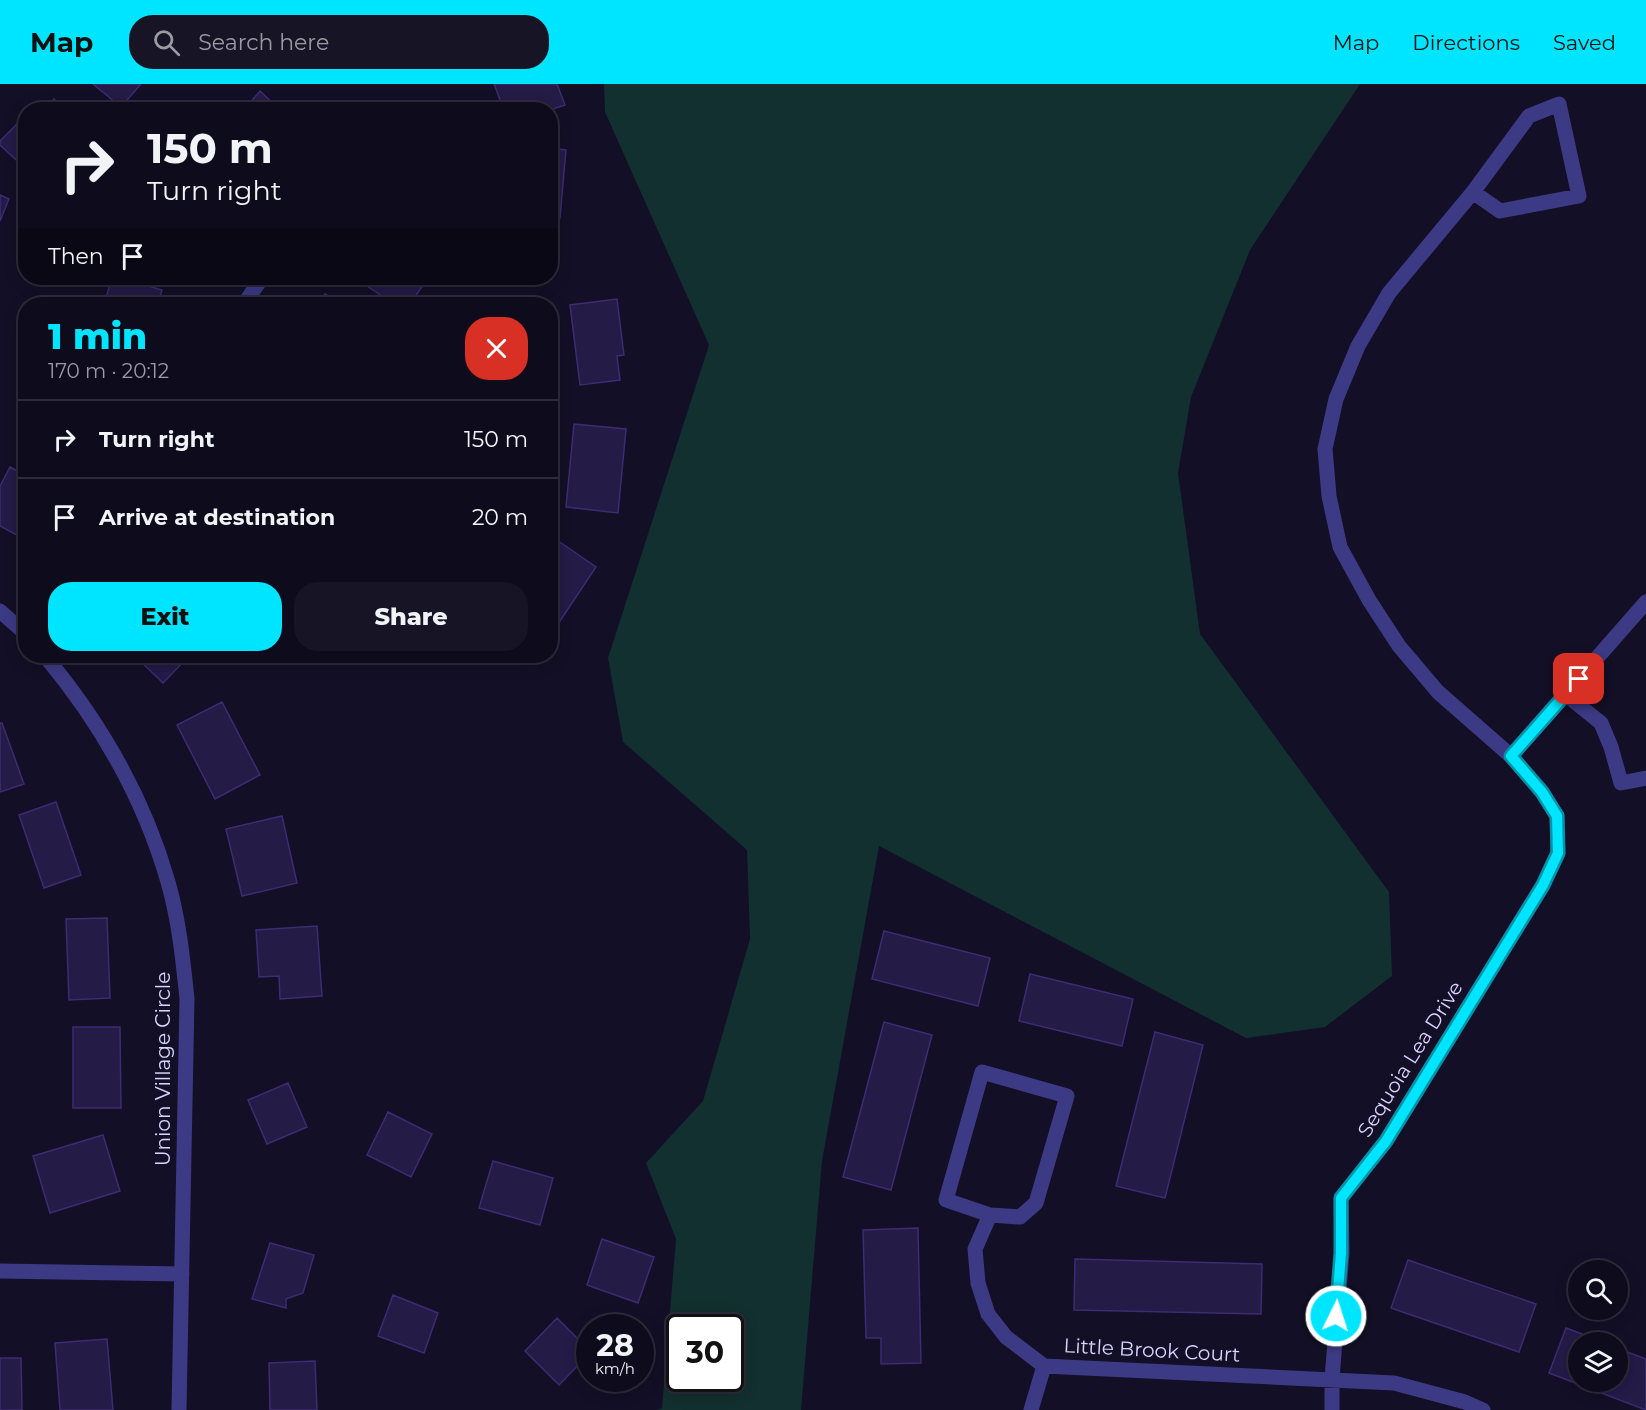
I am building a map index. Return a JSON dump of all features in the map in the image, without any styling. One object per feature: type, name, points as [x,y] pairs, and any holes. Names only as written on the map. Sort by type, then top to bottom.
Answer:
[{"type":"street","name":"Sequoia Lea Drive","points":[[1332,1410],[1341,1253],[1341,1198],[1386,1141],[1543,885],[1558,853],[1557,816],[1542,792],[1511,756],[1438,692],[1399,646],[1369,600],[1340,547],[1329,496],[1325,449],[1336,399],[1358,346],[1389,293],[1473,192],[1529,116],[1559,105],[1579,196],[1500,211],[1473,192]]},
{"type":"street","points":[[1511,756],[1646,602]]},
{"type":"street","points":[[0,611],[18,627]]},
{"type":"street","name":"Union Village Circle","points":[[51,663],[92,717],[116,757],[146,818],[168,882],[181,939],[188,999],[179,1410]]},
{"type":"street","points":[[1565,694],[1601,723],[1611,747],[1621,783],[1646,778]]},
{"type":"street","points":[[982,1072],[1067,1096],[1036,1203],[1020,1217],[990,1215],[946,1200],[982,1072]]},
{"type":"street","name":"Little Brook Court","points":[[990,1215],[975,1249],[978,1283],[988,1314],[1006,1337],[1044,1366],[1394,1383],[1465,1402],[1483,1410]]},
{"type":"street","points":[[0,1271],[182,1274]]},
{"type":"street","points":[[1031,1410],[1044,1366]]},
{"type":"green space","points":[[604,84],[1360,84],[1250,250],[1191,397],[1178,473],[1200,634],[1389,892],[1392,976],[1325,1027],[1246,1038],[879,846],[822,1161],[801,1410],[657,1410],[662,1408],[666,1360],[666,1392],[744,1392],[744,1314],[670,1314],[676,1239],[646,1163],[703,1101],[750,939],[747,850],[623,742],[608,658],[709,345],[605,112]]},
{"type":"building","points":[[93,84],[141,84],[125,102],[115,102]]},
{"type":"building","points":[[494,84],[557,84],[565,105],[558,107],[558,102],[501,102]]},
{"type":"building","points":[[260,91],[272,102],[251,102]]},
{"type":"building","points":[[18,123],[18,162],[0,145],[0,141]]},
{"type":"building","points":[[558,149],[566,150],[560,218],[558,218]]},
{"type":"building","points":[[0,195],[9,199],[0,221]]},
{"type":"building","points":[[110,285],[144,285],[162,290],[160,297],[106,297]]},
{"type":"building","points":[[366,285],[423,285],[415,297],[384,297]]},
{"type":"building","points":[[617,299],[624,355],[617,356],[620,380],[580,385],[570,305]]},
{"type":"building","points":[[574,424],[626,429],[618,513],[566,507]]},
{"type":"building","points":[[10,467],[18,472],[18,536],[0,526],[0,486]]},
{"type":"building","points":[[558,541],[596,567],[558,624]]},
{"type":"building","points":[[142,663],[182,663],[163,683]]},
{"type":"building","points":[[222,702],[260,775],[215,799],[177,725]]},
{"type":"building","points":[[0,723],[2,723],[24,784],[0,792]]},
{"type":"building","points":[[56,802],[81,875],[44,888],[19,815]]},
{"type":"building","points":[[282,816],[297,883],[242,896],[226,829]]},
{"type":"building","points":[[107,918],[110,998],[69,1000],[66,919]]},
{"type":"building","points":[[317,926],[322,996],[280,999],[279,976],[259,977],[256,930]]},
{"type":"building","points":[[884,931],[990,958],[978,1006],[872,979]]},
{"type":"building","points":[[1030,974],[1133,999],[1122,1046],[1019,1021]]},
{"type":"building","points":[[884,1022],[932,1035],[891,1190],[843,1177]]},
{"type":"building","points":[[73,1027],[120,1027],[121,1108],[73,1108]]},
{"type":"building","points":[[1155,1032],[1203,1045],[1165,1198],[1116,1186]]},
{"type":"building","points":[[288,1083],[307,1127],[267,1144],[248,1100]]},
{"type":"building","points":[[388,1112],[432,1134],[411,1177],[367,1155]]},
{"type":"building","points":[[103,1135],[120,1191],[50,1213],[33,1156]]},
{"type":"building","points":[[493,1161],[553,1178],[540,1225],[479,1208]]},
{"type":"building","points":[[918,1228],[921,1363],[881,1364],[881,1338],[866,1338],[863,1230]]},
{"type":"building","points":[[602,1239],[654,1257],[638,1303],[587,1285]]},
{"type":"building","points":[[270,1243],[314,1255],[303,1293],[286,1299],[286,1308],[252,1299]]},
{"type":"building","points":[[1075,1259],[1262,1264],[1261,1314],[1074,1310]]},
{"type":"building","points":[[1408,1260],[1536,1304],[1519,1352],[1391,1308]]},
{"type":"building","points":[[393,1295],[438,1313],[424,1353],[378,1336]]},
{"type":"building","points":[[557,1318],[576,1337],[576,1367],[559,1385],[525,1351]]},
{"type":"building","points":[[1566,1328],[1577,1332],[1568,1332],[1568,1380],[1549,1373]]},
{"type":"building","points":[[107,1339],[113,1410],[60,1410],[55,1343]]},
{"type":"building","points":[[1628,1352],[1646,1359],[1646,1410],[1599,1392],[1628,1392]]},
{"type":"building","points":[[0,1358],[21,1358],[22,1410],[0,1410]]},
{"type":"building","points":[[315,1361],[317,1410],[270,1410],[269,1363]]},
{"type":"route","points":[[1336,1316],[1341,1253],[1341,1198],[1386,1141],[1543,885],[1558,853],[1557,816],[1542,792],[1511,756],[1579,679]]}]
